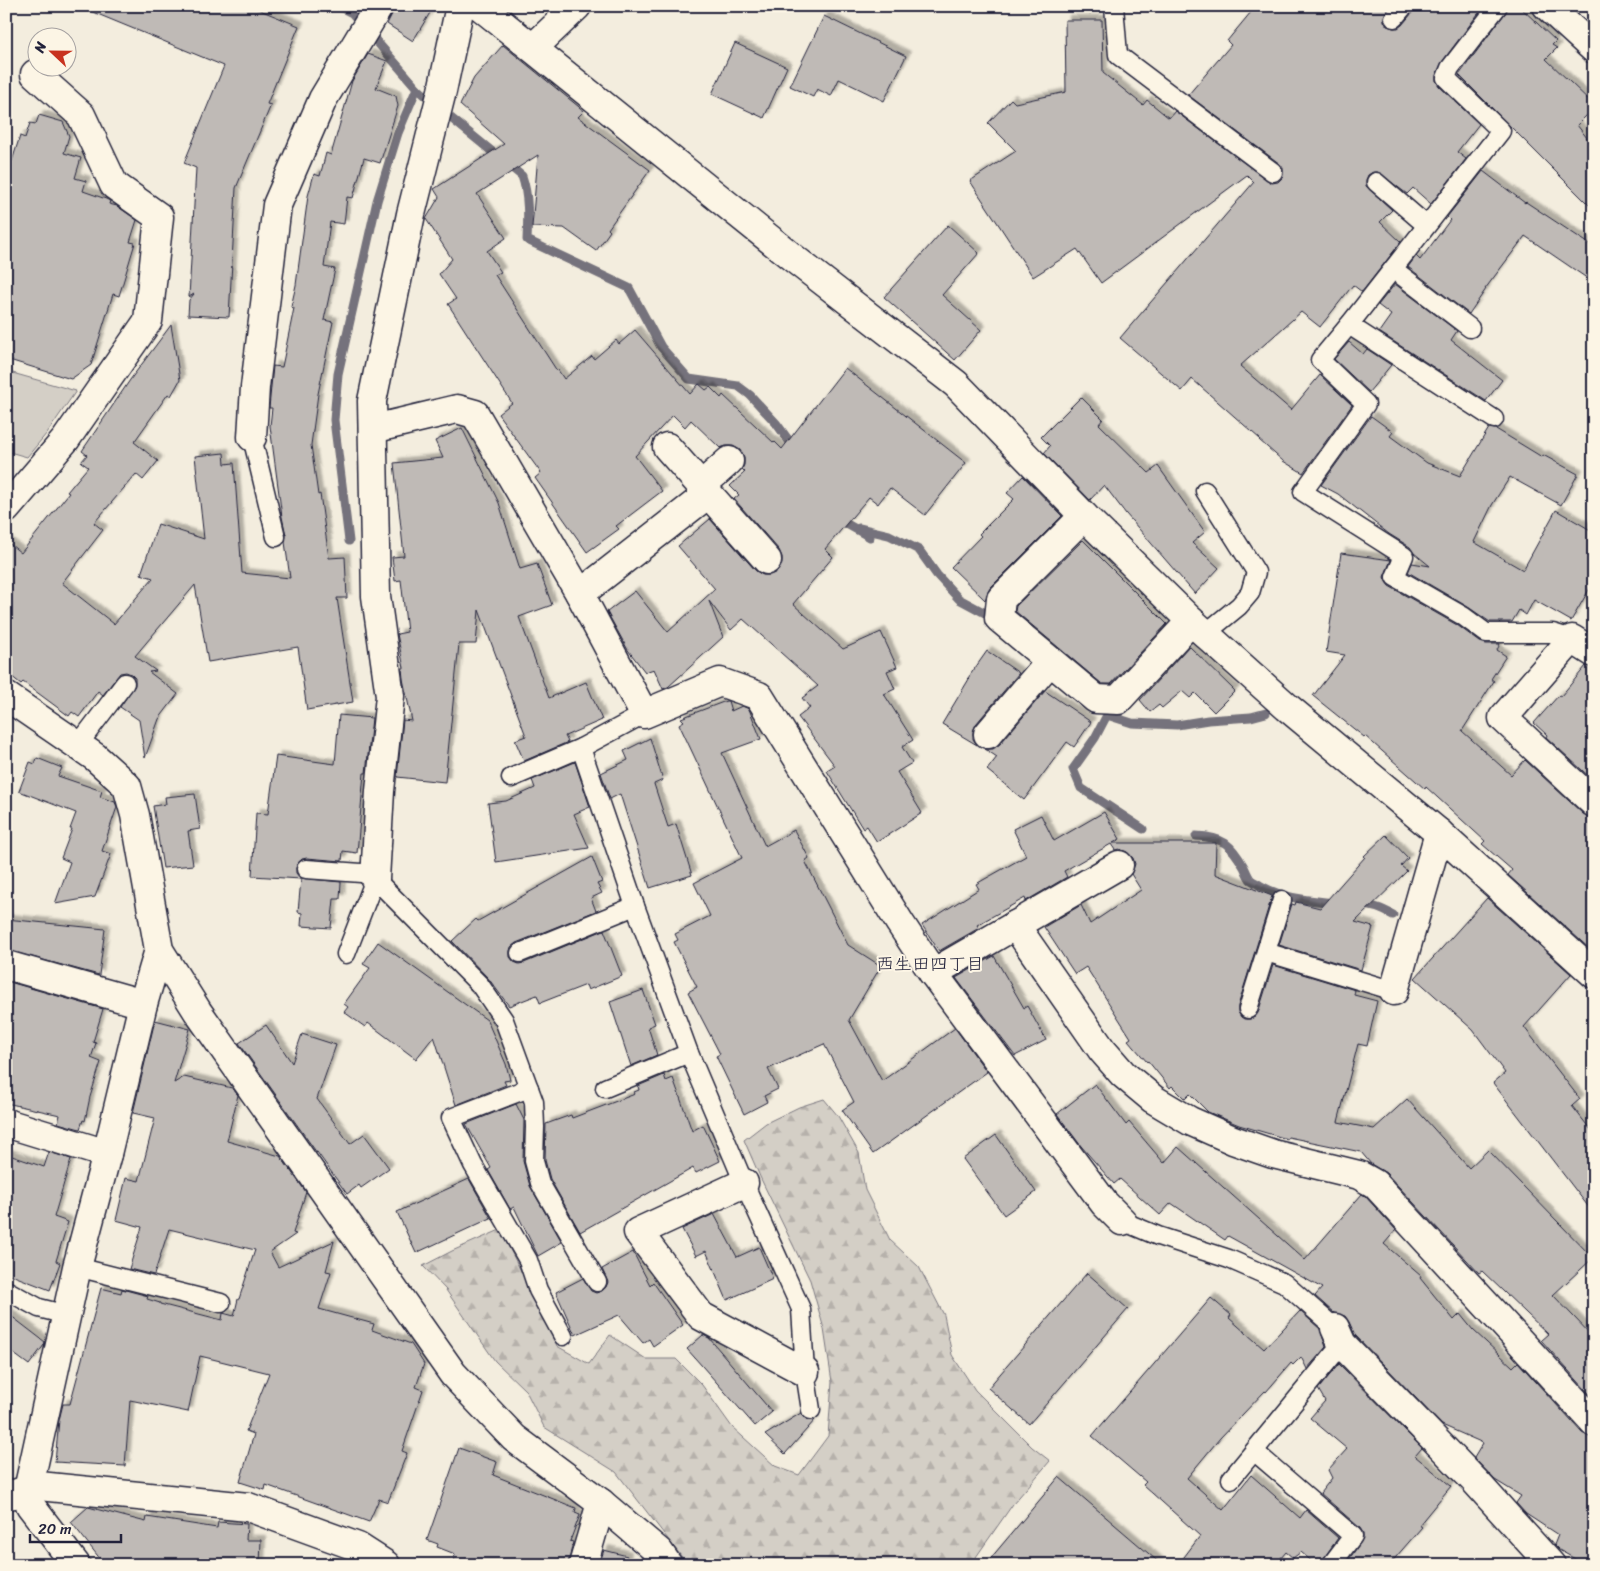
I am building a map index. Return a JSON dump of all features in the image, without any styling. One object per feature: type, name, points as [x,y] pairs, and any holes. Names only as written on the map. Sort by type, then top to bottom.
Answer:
[{"type":"street","points":[[375,876],[380,791],[390,696],[376,596],[372,401],[411,214],[442,91],[460,6]]},
{"type":"street","points":[[480,6],[797,261],[956,384],[1084,516],[1199,627],[1287,707],[1439,833],[1594,974]]},
{"type":"street","points":[[533,48],[577,6]]},
{"type":"street","points":[[1547,6],[1594,49]]},
{"type":"street","points":[[252,437],[255,388],[276,205],[322,99],[376,12]]},
{"type":"street","points":[[6,509],[66,439],[148,321],[159,217],[114,185],[81,115],[39,78]]},
{"type":"street","points":[[373,429],[457,409],[476,414],[580,594],[644,714],[720,682],[759,696],[933,973],[1104,1203],[1122,1221]]},
{"type":"street","points":[[666,448],[767,560]]},
{"type":"street","points":[[580,594],[705,490],[729,461]]},
{"type":"street","points":[[1084,516],[1001,599],[999,618],[1096,699],[1118,700],[1199,627]]},
{"type":"street","points":[[1583,646],[1503,718],[1594,803]]},
{"type":"street","points":[[988,734],[1050,661]]},
{"type":"street","points":[[6,696],[95,757],[127,786],[135,815],[158,950],[198,1012],[453,1374],[514,1438],[601,1503],[659,1552],[668,1565]]},
{"type":"street","points":[[1394,991],[1439,833]]},
{"type":"street","points":[[933,973],[1119,865]]},
{"type":"street","points":[[1015,926],[1102,1050],[1124,1074],[1153,1098],[1190,1121],[1233,1140],[1273,1154],[1359,1175],[1375,1184],[1594,1422]]},
{"type":"street","points":[[17,1493],[67,1315],[142,1004],[158,950]]},
{"type":"street","points":[[6,965],[142,1004]]},
{"type":"street","points":[[6,1123],[107,1154]]},
{"type":"street","points":[[744,1183],[638,1232],[701,1316],[805,1372]]},
{"type":"street","points":[[1339,1336],[1551,1565]]},
{"type":"street","points":[[17,1493],[39,1486],[248,1507],[358,1547],[386,1565]]},
{"type":"street","points":[[17,1493],[30,1506],[76,1565]]},
{"type":"street","points":[[583,1565],[601,1503]]},
{"type":"lane","points":[[1114,6],[1118,55],[1273,172]]},
{"type":"lane","points":[[1498,6],[1450,68],[1446,78],[1501,131],[1320,360],[1366,404],[1303,492],[1404,556],[1395,577],[1463,616],[1486,633],[1553,633],[1583,646]]},
{"type":"lane","points":[[1376,182],[1426,225]]},
{"type":"lane","points":[[1394,268],[1470,328]]},
{"type":"lane","points":[[1348,325],[1494,419]]},
{"type":"lane","points":[[252,437],[276,537]]},
{"type":"lane","points":[[1199,627],[1239,606],[1250,593],[1256,572],[1204,491]]},
{"type":"lane","points":[[78,745],[125,683]]},
{"type":"lane","points":[[511,778],[581,748],[644,714]]},
{"type":"lane","points":[[581,748],[635,906],[689,1053],[744,1183],[801,1309],[805,1372],[811,1410]]},
{"type":"lane","points":[[306,868],[375,876],[480,985],[504,1020],[534,1102],[534,1161],[540,1183],[597,1282]]},
{"type":"lane","points":[[346,954],[375,876]]},
{"type":"lane","points":[[1248,1009],[1282,900]]},
{"type":"lane","points":[[520,953],[635,906]]},
{"type":"lane","points":[[1266,952],[1394,991]]},
{"type":"lane","points":[[605,1088],[689,1053]]},
{"type":"lane","points":[[529,1088],[451,1118],[473,1165],[528,1260],[538,1290],[563,1336]]},
{"type":"lane","points":[[1122,1221],[1158,1236],[1229,1259],[1284,1283],[1339,1336],[1254,1452],[1231,1480]]},
{"type":"lane","points":[[78,1267],[222,1303]]},
{"type":"lane","points":[[6,1290],[39,1308],[67,1315]]},
{"type":"lane","points":[[1254,1452],[1353,1536],[1331,1565]]},
{"type":"green space","points":[[9,372],[76,391],[47,433],[27,457],[6,451],[6,383]]},
{"type":"green space","points":[[824,1099],[838,1116],[859,1153],[865,1190],[890,1240],[919,1267],[944,1315],[952,1355],[975,1390],[1032,1447],[1050,1461],[1013,1504],[976,1557],[976,1565],[688,1565],[616,1472],[544,1427],[526,1391],[495,1361],[446,1290],[423,1266],[500,1230],[545,1318],[557,1346],[589,1364],[610,1335],[646,1359],[676,1359],[702,1385],[732,1427],[775,1466],[799,1475],[828,1436],[832,1382],[824,1329],[810,1280],[744,1140],[766,1123],[799,1107]]},
{"type":"building","points":[[78,6],[250,6],[299,26],[267,104],[271,105],[236,188],[229,317],[188,315],[189,300],[194,294],[189,297],[196,168],[184,163],[224,66]]},
{"type":"building","points":[[395,6],[434,6],[413,41],[387,24]]},
{"type":"building","points":[[1256,6],[1390,6],[1384,16],[1384,21],[1387,26],[1398,28],[1412,13],[1414,6],[1484,6],[1442,62],[1436,75],[1436,81],[1439,86],[1479,124],[1457,152],[1466,159],[1431,204],[1413,188],[1407,194],[1378,172],[1368,175],[1366,186],[1392,210],[1380,222],[1401,242],[1362,292],[1353,285],[1320,327],[1301,312],[1240,366],[1291,410],[1320,375],[1352,405],[1303,473],[1283,461],[1192,379],[1182,391],[1120,338],[1254,182],[1247,175],[1101,283],[1077,249],[1033,277],[970,181],[1016,151],[988,123],[1011,99],[1015,103],[1066,92],[1065,20],[1102,20],[1103,73],[1143,105],[1147,100],[1169,118],[1175,111],[1267,180],[1272,183],[1278,182],[1283,174],[1283,168],[1280,164],[1188,95],[1231,45],[1227,41]]},
{"type":"building","points":[[1508,6],[1519,6],[1556,41],[1552,45],[1557,48],[1546,59],[1594,105],[1594,108],[1577,125],[1594,147],[1594,210],[1459,75],[1506,12]]},
{"type":"building","points":[[824,16],[906,56],[884,101],[839,79],[831,96],[817,89],[813,97],[790,86]]},
{"type":"building","points":[[735,43],[787,67],[764,118],[712,94]]},
{"type":"building","points":[[503,45],[584,111],[578,117],[650,170],[608,229],[610,231],[596,251],[564,228],[532,227],[538,155],[477,194],[506,238],[487,251],[501,272],[495,275],[564,379],[592,356],[594,359],[616,340],[619,344],[635,330],[690,394],[699,384],[706,390],[710,387],[721,398],[723,395],[782,449],[845,368],[966,463],[925,515],[890,488],[878,504],[869,497],[825,549],[833,557],[793,604],[843,649],[881,632],[897,667],[887,671],[895,689],[884,694],[913,740],[902,747],[912,763],[897,772],[922,813],[877,842],[867,826],[863,829],[827,771],[835,766],[798,717],[810,708],[802,698],[818,686],[743,619],[731,630],[709,601],[723,637],[668,687],[663,689],[654,669],[645,672],[628,650],[607,612],[635,591],[668,632],[715,589],[678,546],[710,519],[756,571],[763,575],[770,575],[778,571],[782,564],[779,550],[734,499],[739,495],[730,486],[745,472],[742,469],[744,458],[740,450],[733,446],[720,448],[691,420],[685,427],[673,415],[635,456],[662,491],[616,526],[619,529],[587,552],[535,478],[541,473],[498,414],[512,403],[448,304],[456,299],[439,274],[452,259],[426,219],[439,197],[434,189],[504,144],[460,105],[474,78]]},
{"type":"building","points":[[368,54],[387,61],[376,88],[396,96],[398,106],[380,163],[364,158],[353,198],[347,197],[344,224],[330,222],[324,267],[335,269],[324,320],[333,322],[318,394],[311,445],[329,558],[345,557],[347,598],[337,598],[353,702],[307,710],[298,647],[208,662],[195,585],[135,656],[156,671],[149,672],[178,694],[159,719],[145,758],[139,720],[120,707],[135,685],[135,678],[131,674],[126,672],[120,673],[103,695],[98,691],[79,717],[72,712],[69,716],[23,682],[21,684],[6,672],[6,541],[21,553],[69,493],[67,492],[88,467],[81,462],[87,455],[82,451],[130,380],[171,325],[180,380],[171,396],[168,394],[134,442],[158,461],[143,480],[136,474],[94,523],[103,530],[62,583],[114,624],[153,578],[141,574],[158,524],[204,539],[195,456],[224,453],[225,464],[234,463],[242,573],[290,578],[285,542],[286,535],[270,426],[272,408],[269,408],[273,366],[282,367],[294,308],[291,307],[296,285],[308,196],[314,174],[320,176],[326,153],[331,155],[352,81]]},
{"type":"building","points":[[39,115],[63,122],[69,136],[64,153],[81,158],[75,178],[86,181],[83,191],[110,201],[109,204],[117,206],[137,220],[130,242],[135,243],[119,296],[113,294],[91,365],[71,379],[6,359],[6,163],[11,164],[20,136],[25,138],[30,123],[36,124]]},
{"type":"building","points":[[1483,171],[1525,203],[1594,247],[1594,283],[1525,236],[1485,289],[1469,314],[1408,267],[1416,256],[1420,260],[1450,220],[1447,217]]},
{"type":"building","points":[[948,225],[979,253],[942,295],[981,330],[955,360],[884,297]]},
{"type":"building","points":[[1395,284],[1457,331],[1451,340],[1502,380],[1486,401],[1379,332],[1391,315],[1378,305]]},
{"type":"building","points":[[1349,342],[1363,354],[1367,349],[1391,365],[1369,392],[1334,359]]},
{"type":"building","points":[[1081,397],[1103,419],[1099,424],[1149,473],[1158,466],[1205,532],[1192,543],[1219,568],[1195,594],[1126,514],[1104,485],[1090,500],[1044,453],[1050,446],[1041,437]]},
{"type":"building","points":[[1371,416],[1393,432],[1390,436],[1427,463],[1460,476],[1489,428],[1496,429],[1542,457],[1543,455],[1578,474],[1561,505],[1510,477],[1492,505],[1474,542],[1523,570],[1556,510],[1594,532],[1594,581],[1571,621],[1534,600],[1526,615],[1519,610],[1512,622],[1490,622],[1408,572],[1412,563],[1430,566],[1414,553],[1410,547],[1389,534],[1338,494],[1321,485]]},
{"type":"building","points":[[462,428],[499,503],[520,569],[537,564],[552,605],[519,617],[549,698],[586,682],[602,720],[565,736],[568,742],[524,761],[515,740],[526,736],[479,610],[476,644],[459,644],[445,782],[397,777],[403,720],[412,721],[403,679],[402,668],[404,668],[397,634],[407,632],[401,580],[395,581],[392,557],[404,556],[394,463],[443,458],[435,441]]},
{"type":"building","points":[[1023,476],[1062,516],[990,588],[985,600],[951,567],[981,536],[979,534],[1014,499],[1007,493]]},
{"type":"building","points":[[1083,540],[1167,624],[1111,684],[1102,684],[1015,611],[1016,606]]},
{"type":"building","points":[[1341,553],[1391,560],[1384,577],[1389,586],[1457,625],[1480,642],[1500,644],[1497,650],[1506,656],[1491,679],[1494,681],[1462,731],[1511,775],[1525,760],[1583,814],[1594,818],[1594,950],[1592,951],[1508,875],[1512,870],[1482,844],[1485,841],[1426,787],[1425,789],[1365,736],[1313,696],[1345,655],[1326,652]]},
{"type":"building","points":[[1189,646],[1235,691],[1214,712],[1195,693],[1190,698],[1182,691],[1162,708],[1159,705],[1150,712],[1140,700]]},
{"type":"building","points":[[987,651],[1019,673],[976,724],[973,739],[977,745],[942,724],[968,678]]},
{"type":"building","points":[[1586,666],[1594,669],[1594,781],[1546,737],[1547,735],[1534,723],[1559,695],[1561,696]]},
{"type":"building","points":[[1045,691],[1091,722],[1074,747],[1067,742],[1024,800],[987,770],[997,757],[985,749],[993,749],[1000,744]]},
{"type":"building","points":[[728,701],[731,711],[742,706],[749,709],[761,739],[722,753],[765,846],[794,830],[809,858],[805,861],[848,945],[881,966],[849,1020],[882,1081],[955,1028],[987,1072],[873,1154],[842,1110],[854,1102],[824,1044],[768,1069],[778,1089],[764,1096],[767,1102],[744,1114],[716,1056],[720,1054],[688,992],[697,987],[674,942],[678,940],[675,934],[710,916],[694,883],[742,858],[679,724],[684,721],[681,718]]},
{"type":"building","points":[[339,715],[372,718],[366,773],[364,773],[357,853],[343,851],[342,861],[307,858],[302,859],[298,863],[296,873],[300,878],[341,882],[340,899],[334,899],[331,928],[301,926],[302,913],[298,912],[301,879],[252,876],[256,813],[268,814],[276,756],[335,764]]},
{"type":"building","points":[[650,738],[663,780],[654,784],[668,827],[676,824],[692,875],[650,888],[620,794],[610,799],[601,773],[628,760],[624,751]]},
{"type":"building","points":[[37,758],[62,768],[58,776],[102,791],[100,797],[115,802],[117,807],[102,851],[111,854],[95,897],[55,904],[70,862],[61,858],[76,813],[19,791],[30,762],[35,764]]},
{"type":"building","points":[[575,762],[590,807],[574,814],[589,848],[496,862],[488,803],[506,801],[535,788],[532,780]]},
{"type":"building","points":[[195,794],[200,829],[188,831],[193,865],[163,868],[153,806],[166,804],[165,797]]},
{"type":"building","points":[[1104,812],[1120,839],[1113,843],[1216,843],[1215,874],[1272,896],[1238,1006],[1238,1012],[1241,1017],[1250,1019],[1258,1013],[1273,965],[1355,990],[1354,995],[1377,1001],[1367,1046],[1358,1044],[1338,1122],[1374,1129],[1407,1099],[1469,1168],[1488,1150],[1593,1258],[1553,1295],[1594,1338],[1594,1399],[1541,1340],[1548,1334],[1482,1271],[1479,1273],[1386,1173],[1371,1164],[1361,1152],[1288,1137],[1287,1139],[1239,1125],[1208,1112],[1190,1094],[1185,1099],[1172,1086],[1170,1088],[1128,1040],[1131,1038],[1086,967],[1075,974],[1044,927],[1081,905],[1090,924],[1141,890],[1131,874],[1135,864],[1133,858],[1127,852],[1119,849],[1115,850],[1111,844],[1064,871],[1067,877],[1026,901],[1025,898],[977,925],[979,928],[939,951],[922,925],[979,889],[976,884],[1026,856],[1013,829],[1041,815],[1054,841]]},
{"type":"building","points":[[1386,835],[1408,858],[1401,866],[1407,871],[1355,922],[1373,927],[1361,970],[1279,945],[1292,904],[1295,905],[1296,902],[1320,908],[1364,856]]},
{"type":"building","points":[[592,857],[602,882],[597,884],[602,893],[591,898],[596,911],[516,943],[511,947],[510,957],[514,962],[524,963],[604,930],[622,976],[588,990],[586,985],[540,1003],[537,995],[509,1006],[488,978],[452,941],[476,919],[478,921]]},
{"type":"building","points":[[1487,898],[1571,974],[1524,1027],[1580,1099],[1572,1106],[1594,1134],[1594,1214],[1493,1083],[1505,1073],[1473,1030],[1415,978]]},
{"type":"building","points":[[6,919],[105,929],[99,975],[6,950]]},
{"type":"building","points":[[378,942],[487,1020],[506,1064],[510,1080],[504,1081],[506,1085],[456,1105],[434,1036],[416,1059],[368,1023],[365,1027],[344,1012],[348,1007],[344,1004],[370,968],[363,964]]},
{"type":"building","points":[[994,956],[1024,1008],[1027,1006],[1046,1040],[1015,1056],[956,978]]},
{"type":"building","points":[[6,981],[103,1009],[93,1042],[96,1043],[91,1058],[101,1062],[85,1121],[83,1120],[80,1129],[58,1123],[60,1115],[6,1103]]},
{"type":"building","points":[[643,990],[655,1024],[648,1027],[657,1055],[631,1066],[610,1002]]},
{"type":"building","points":[[155,1020],[190,1029],[174,1083],[184,1077],[232,1088],[238,1095],[227,1141],[280,1156],[306,1192],[293,1233],[296,1234],[270,1252],[278,1267],[334,1241],[326,1271],[331,1272],[319,1309],[374,1324],[372,1330],[411,1344],[424,1364],[416,1387],[423,1390],[402,1451],[407,1453],[388,1502],[379,1499],[369,1522],[266,1485],[265,1490],[240,1482],[254,1434],[246,1431],[269,1373],[200,1356],[188,1412],[130,1400],[125,1466],[55,1462],[59,1420],[63,1404],[70,1404],[101,1288],[121,1293],[122,1289],[148,1296],[147,1299],[160,1304],[222,1320],[223,1313],[234,1316],[255,1250],[169,1229],[154,1275],[129,1269],[142,1227],[116,1220],[126,1178],[139,1181],[155,1118],[133,1113]]},
{"type":"building","points":[[266,1025],[292,1063],[302,1034],[336,1045],[317,1099],[350,1144],[364,1134],[389,1168],[361,1188],[359,1185],[347,1194],[239,1043]]},
{"type":"building","points":[[664,1075],[666,1081],[673,1078],[692,1131],[703,1125],[720,1161],[696,1173],[693,1168],[580,1232],[550,1179],[545,1160],[546,1124],[571,1115],[572,1118],[635,1094],[634,1092],[639,1090],[638,1086]]},
{"type":"building","points":[[1095,1084],[1126,1125],[1129,1122],[1164,1163],[1178,1147],[1305,1260],[1362,1194],[1365,1196],[1396,1230],[1384,1244],[1421,1276],[1420,1278],[1454,1320],[1460,1314],[1473,1330],[1513,1367],[1518,1362],[1582,1433],[1589,1437],[1594,1437],[1594,1565],[1586,1565],[1559,1550],[1554,1545],[1558,1535],[1526,1514],[1516,1503],[1521,1496],[1495,1480],[1474,1458],[1483,1443],[1442,1425],[1355,1335],[1345,1316],[1334,1313],[1315,1296],[1322,1288],[1228,1236],[1225,1240],[1171,1203],[1160,1215],[1120,1179],[1114,1184],[1081,1146],[1057,1114]]},
{"type":"building","points":[[516,1104],[524,1120],[523,1161],[530,1186],[562,1242],[538,1256],[514,1207],[510,1209],[488,1170],[491,1168],[466,1124]]},
{"type":"building","points":[[996,1135],[1036,1192],[1004,1215],[963,1159]]},
{"type":"building","points":[[49,1152],[71,1159],[54,1217],[68,1222],[56,1261],[60,1263],[50,1290],[6,1273],[6,1154],[44,1167]]},
{"type":"building","points":[[469,1179],[491,1218],[416,1253],[397,1212]]},
{"type":"building","points":[[714,1214],[737,1257],[759,1247],[773,1279],[727,1300],[706,1251],[696,1256],[682,1229]]},
{"type":"building","points":[[633,1252],[650,1285],[653,1282],[683,1325],[653,1346],[649,1339],[643,1343],[619,1315],[575,1335],[556,1292],[583,1278],[591,1291],[596,1293],[602,1291],[608,1282],[602,1269]]},
{"type":"building","points":[[1087,1273],[1128,1309],[1029,1424],[988,1388]]},
{"type":"building","points":[[1211,1298],[1231,1315],[1229,1318],[1264,1349],[1300,1311],[1320,1329],[1326,1347],[1307,1369],[1301,1357],[1293,1365],[1291,1363],[1266,1392],[1220,1438],[1187,1478],[1223,1510],[1251,1475],[1300,1518],[1306,1510],[1338,1538],[1323,1559],[1321,1565],[1316,1565],[1301,1552],[1293,1558],[1286,1552],[1275,1565],[1178,1565],[1200,1536],[1143,1485],[1146,1482],[1092,1436]]},
{"type":"building","points":[[6,1312],[45,1342],[29,1365],[6,1348]]},
{"type":"building","points":[[703,1335],[709,1338],[772,1412],[755,1426],[687,1349]]},
{"type":"building","points":[[1339,1364],[1422,1448],[1415,1456],[1451,1486],[1419,1525],[1422,1527],[1389,1565],[1345,1565],[1361,1542],[1363,1533],[1360,1528],[1320,1493],[1332,1478],[1328,1470],[1347,1449],[1310,1418],[1325,1401],[1318,1389]]},
{"type":"building","points":[[801,1413],[807,1420],[815,1420],[785,1454],[765,1435]]},
{"type":"building","points":[[459,1448],[497,1462],[493,1475],[576,1508],[575,1513],[580,1515],[570,1541],[573,1542],[568,1565],[453,1565],[455,1554],[437,1547],[438,1544],[427,1540]]},
{"type":"building","points":[[1059,1477],[1162,1565],[985,1565]]},
{"type":"building","points":[[88,1507],[146,1522],[147,1517],[217,1528],[218,1522],[247,1524],[246,1540],[261,1540],[260,1564],[183,1560],[182,1565],[105,1565],[71,1522]]},
{"type":"building","points":[[604,1550],[627,1556],[626,1565],[599,1565]]},
{"type":"waterway","points":[[338,6],[352,13],[417,88],[398,133],[377,201],[338,374],[334,420],[349,541]]},
{"type":"waterway","points":[[417,88],[522,176],[527,200],[527,240],[629,288],[661,347],[689,379],[738,386],[750,395],[776,423],[795,449]]},
{"type":"waterway","points":[[841,515],[845,523],[870,537]]},
{"type":"waterway","points":[[859,528],[889,535],[919,550],[937,575],[959,599],[985,613]]},
{"type":"waterway","points":[[1143,829],[1081,788],[1073,769],[1095,738],[1107,715],[1132,723],[1177,725],[1208,720],[1251,717],[1266,713]]},
{"type":"waterway","points":[[1196,836],[1213,838],[1225,843],[1235,853],[1250,879],[1261,886],[1279,894],[1306,900],[1335,903]]},
{"type":"waterway","points":[[1361,905],[1377,908],[1393,915]]},
{"type":"district","name":"西生田四丁目","points":[[930,964]]}]
